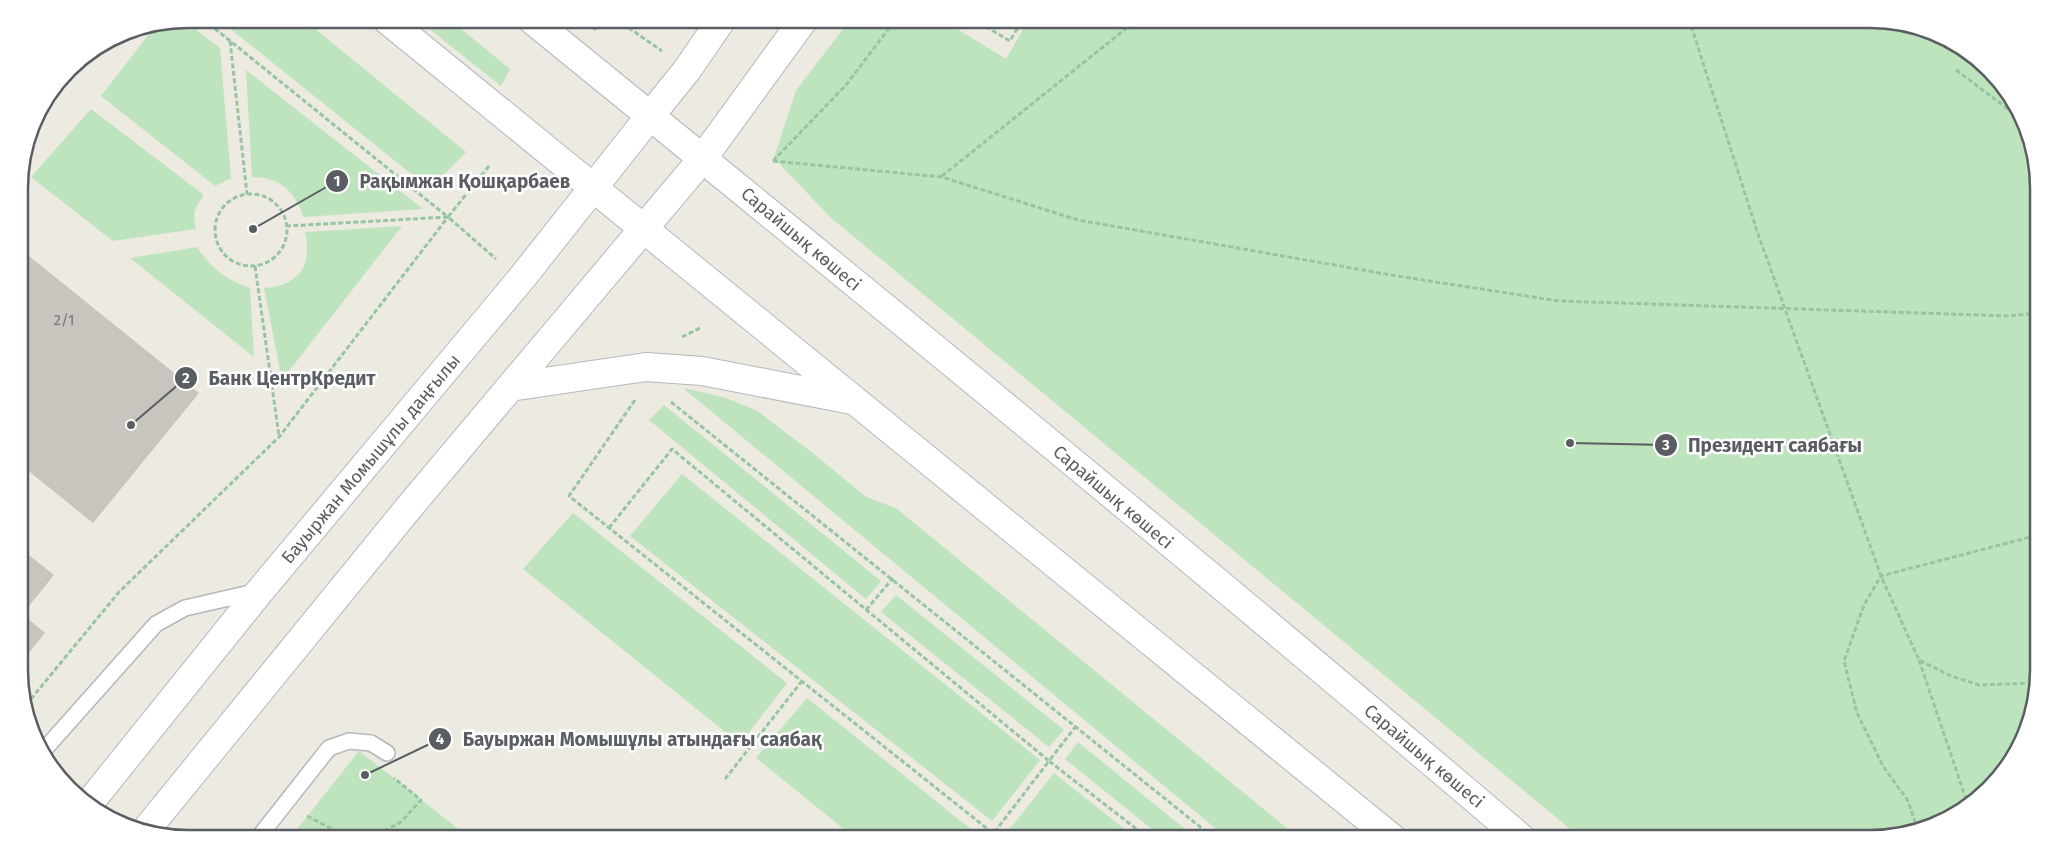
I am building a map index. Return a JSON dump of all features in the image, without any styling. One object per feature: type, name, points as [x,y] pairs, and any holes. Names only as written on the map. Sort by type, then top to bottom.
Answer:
[{"type":"main road","points":[[397,28],[1381,829]]},
{"type":"main road","name":"Сарайшық көшесі","points":[[542,28],[703,158],[1394,730],[1511,829]]},
{"type":"main road","name":"Бауыржан Момышұлы даңғылы","points":[[93,798],[260,591],[594,189],[715,28]]},
{"type":"main road","points":[[151,824],[510,387],[703,158],[797,28]]},
{"type":"main road","points":[[510,387],[646,367],[702,371],[855,401]]},
{"type":"lane","points":[[48,746],[156,624],[185,608],[260,591]]},
{"type":"lane","points":[[264,830],[329,748],[349,741],[372,742],[387,753]]},
{"type":"path","points":[[215,28],[448,217],[499,262]]},
{"type":"path","points":[[629,28],[665,52]]},
{"type":"path","points":[[889,28],[846,85],[773,161],[942,177],[1078,220],[1397,276],[1559,301],[1787,310],[2009,316],[2030,314]]},
{"type":"path","points":[[988,28],[1010,41],[1018,28]]},
{"type":"path","points":[[942,177],[1127,28]]},
{"type":"path","points":[[1692,28],[1758,234],[1787,310],[1881,576],[1919,660],[1965,797]]},
{"type":"path","points":[[230,40],[247,194]]},
{"type":"path","points":[[1956,70],[2009,110]]},
{"type":"path","points":[[31,699],[119,592],[279,437],[489,166]]},
{"type":"path","points":[[247,194],[261,195],[274,202],[283,213],[287,226],[286,240],[280,253],[268,262],[255,266],[241,265],[228,259],[218,248],[215,234],[216,220],[222,207],[233,198],[247,194]]},
{"type":"path","points":[[287,226],[448,217]]},
{"type":"path","points":[[255,266],[279,437]]},
{"type":"path","points":[[636,399],[569,496],[987,830]]},
{"type":"path","points":[[670,401],[893,578],[1203,829]]},
{"type":"path","points":[[609,528],[672,449],[1049,761],[1137,829]]},
{"type":"path","points":[[1915,822],[1908,801],[1884,766],[1857,713],[1844,661],[1864,605],[1881,576],[2030,537]]},
{"type":"path","points":[[866,610],[893,578]]},
{"type":"path","points":[[1919,660],[1951,676],[1979,686],[2028,683]]},
{"type":"path","points":[[725,779],[802,681]]},
{"type":"path","points":[[996,830],[1076,726]]},
{"type":"path","points":[[387,830],[401,822],[421,800],[390,776]]},
{"type":"path","points":[[301,823],[313,809]]},
{"type":"path","points":[[307,816],[334,830]]},
{"type":"green space","points":[[177,28],[194,28],[220,48],[231,178],[215,186],[101,96],[150,33]]},
{"type":"green space","points":[[229,28],[314,28],[466,152],[430,189]]},
{"type":"green space","points":[[428,28],[460,28],[510,69],[501,86]]},
{"type":"green space","points":[[844,28],[956,28],[1006,59],[1024,28],[1869,28],[1890,29],[1921,36],[1949,49],[1983,74],[2008,108],[2024,146],[2030,188],[2030,669],[2024,711],[2008,749],[1983,783],[1967,796],[1949,808],[1930,817],[1900,826],[1880,829],[1570,829],[830,217],[774,158],[796,90]]},
{"type":"green space","points":[[246,70],[423,209],[304,217],[291,193],[279,183],[252,177]]},
{"type":"green space","points":[[91,109],[204,195],[195,211],[196,229],[113,241],[31,177]]},
{"type":"green space","points":[[402,226],[282,380],[264,288],[286,283],[301,272],[307,254],[305,232]]},
{"type":"green space","points":[[197,247],[208,261],[226,277],[250,288],[254,357],[130,258]]},
{"type":"green space","points":[[683,388],[723,397],[756,410],[866,497],[896,508],[1288,829],[1217,829]]},
{"type":"green space","points":[[664,405],[881,581],[866,599],[649,420]]},
{"type":"green space","points":[[682,474],[1040,760],[992,821],[630,536]]},
{"type":"green space","points":[[573,513],[787,683],[740,744],[523,569]]},
{"type":"green space","points":[[896,595],[1064,730],[1049,747],[881,612]]},
{"type":"green space","points":[[807,698],[971,830],[845,830],[756,758]]},
{"type":"green space","points":[[1078,742],[1185,829],[1152,829],[1065,759]]},
{"type":"green space","points":[[359,751],[460,830],[296,830]]},
{"type":"green space","points":[[1054,773],[1125,829],[1009,830]]},
{"type":"building","points":[[28,255],[199,393],[93,523],[28,470]]},
{"type":"building","points":[[28,554],[54,575],[28,607]]},
{"type":"building","points":[[28,619],[45,633],[28,654]]},
{"type":"place","name":"Рақымжан Қошқарбаев","points":[[253,229]]},
{"type":"place","name":"Банк ЦентрКредит","points":[[131,425]]},
{"type":"place","name":"Президент саябағы","points":[[1570,443]]},
{"type":"place","name":"Бауыржан Момышұлы атындағы саябақ","points":[[365,775]]}]
